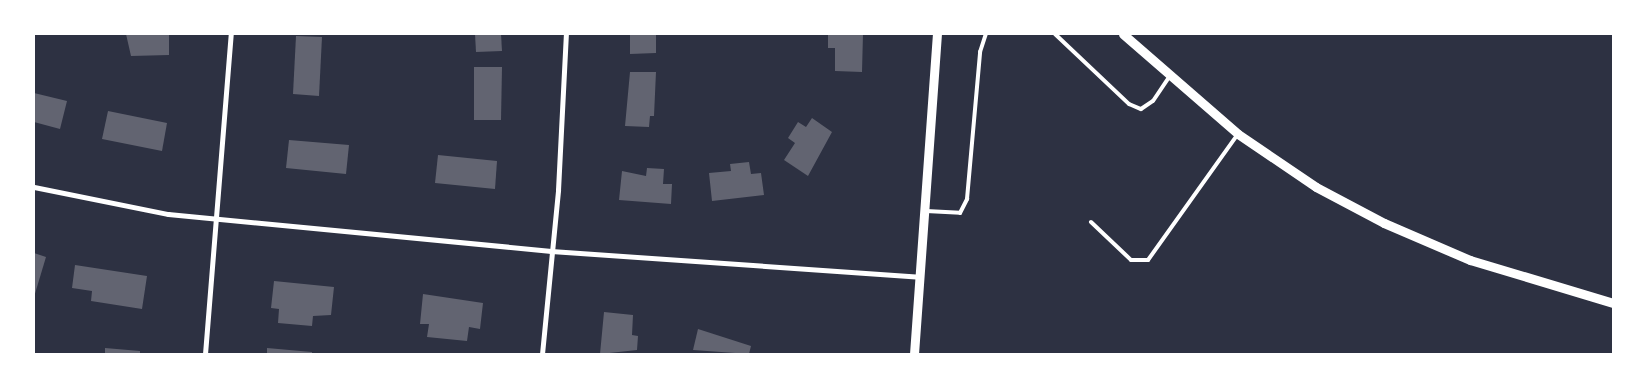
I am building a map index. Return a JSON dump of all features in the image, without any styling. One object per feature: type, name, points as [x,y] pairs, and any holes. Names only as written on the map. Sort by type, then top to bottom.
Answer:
[{"type":"street","points":[[205,354],[218,218],[231,34]]},
{"type":"street","points":[[542,354],[566,34]]},
{"type":"street","points":[[914,354],[926,211],[937,34]]},
{"type":"street","points":[[1122,34],[1169,77],[1238,134],[1316,187],[1384,224],[1470,260],[1613,303]]},
{"type":"street","points":[[34,187],[168,214],[551,251],[919,277]]},
{"type":"lane","points":[[926,211],[960,213],[967,199],[980,52],[986,34]]},
{"type":"lane","points":[[1055,34],[1128,104],[1141,109],[1153,102],[1169,77]]},
{"type":"lane","points":[[1090,222],[1131,260],[1148,260],[1238,134]]},
{"type":"building","points":[[126,34],[169,34],[169,55],[131,56]]},
{"type":"building","points":[[475,34],[501,34],[502,51],[476,52]]},
{"type":"building","points":[[630,34],[656,34],[656,53],[630,54]]},
{"type":"building","points":[[828,34],[863,34],[862,72],[835,71],[835,48],[828,48]]},
{"type":"building","points":[[296,36],[322,37],[319,96],[293,94]]},
{"type":"building","points":[[474,67],[502,67],[501,120],[474,120]]},
{"type":"building","points":[[630,72],[656,72],[654,116],[650,116],[649,127],[625,126]]},
{"type":"building","points":[[34,93],[67,101],[60,129],[34,122]]},
{"type":"building","points":[[108,111],[167,123],[162,151],[102,139]]},
{"type":"building","points":[[812,118],[832,132],[808,176],[784,160],[795,143],[788,138],[798,122],[806,127]]},
{"type":"building","points":[[289,140],[349,145],[346,174],[286,168]]},
{"type":"building","points":[[438,155],[497,161],[495,189],[435,183]]},
{"type":"building","points":[[749,162],[751,174],[761,173],[764,195],[712,201],[709,173],[731,171],[730,164]]},
{"type":"building","points":[[647,168],[664,169],[663,184],[672,184],[671,204],[619,200],[622,171],[646,176]]},
{"type":"building","points":[[34,253],[46,257],[34,297]]},
{"type":"building","points":[[75,265],[147,276],[142,309],[91,301],[92,291],[72,288]]},
{"type":"building","points":[[274,281],[334,287],[331,315],[313,316],[312,326],[278,323],[279,309],[271,308]]},
{"type":"building","points":[[423,294],[483,303],[480,329],[469,327],[467,341],[427,337],[429,324],[420,324]]},
{"type":"building","points":[[604,312],[633,315],[632,335],[638,336],[637,350],[600,354]]},
{"type":"building","points":[[698,329],[751,346],[749,354],[693,350]]},
{"type":"building","points":[[105,348],[140,351],[140,354],[105,354]]},
{"type":"building","points":[[267,348],[312,352],[312,354],[267,354]]}]
